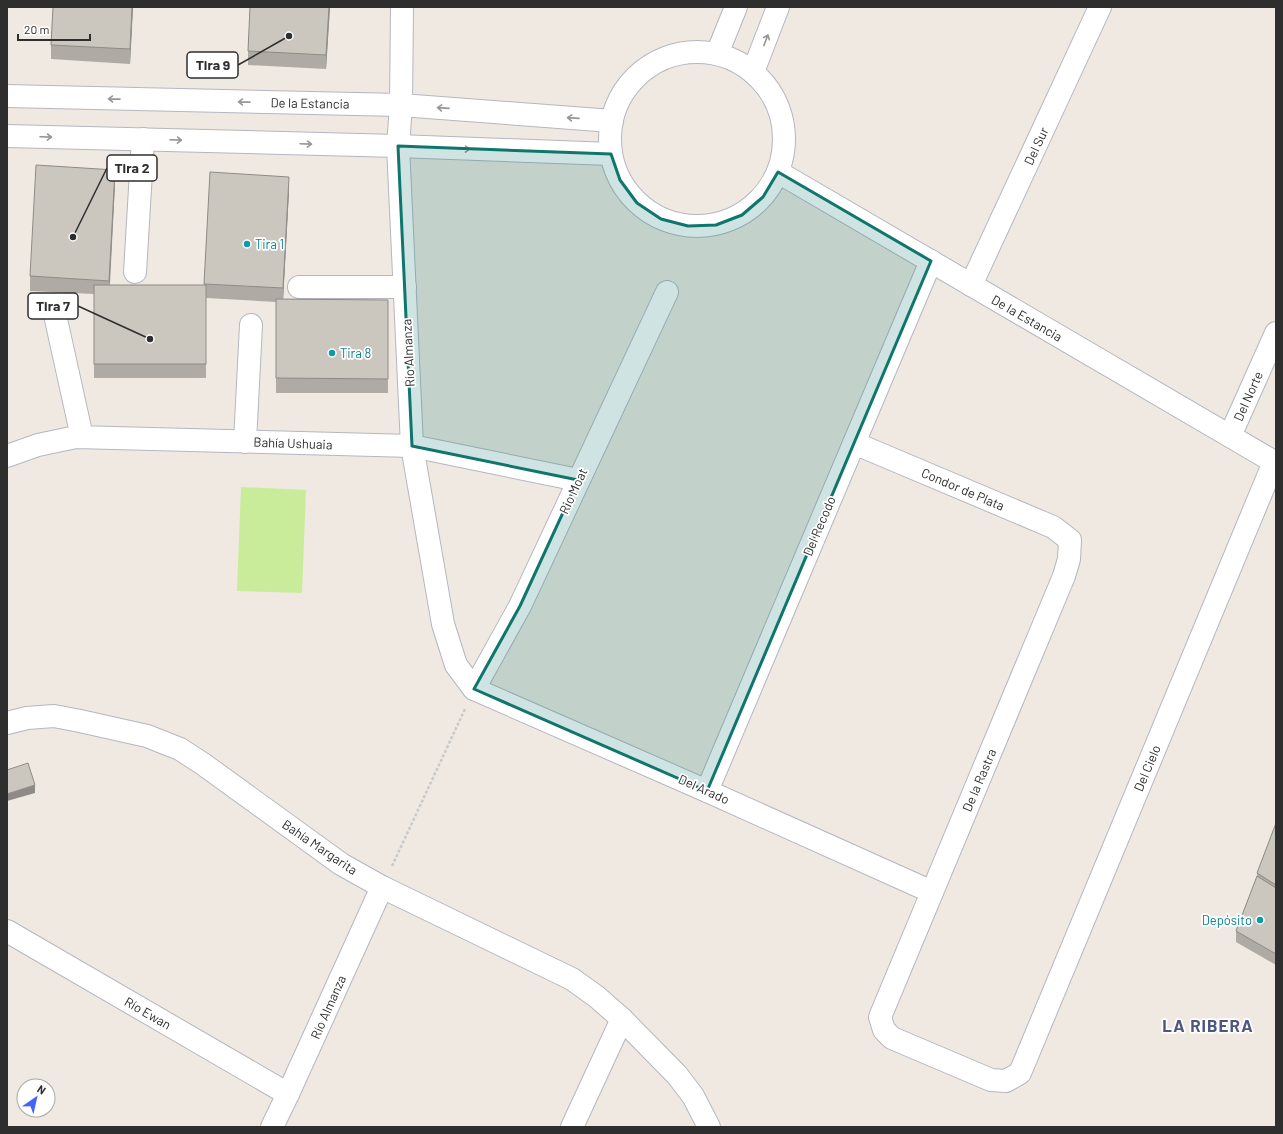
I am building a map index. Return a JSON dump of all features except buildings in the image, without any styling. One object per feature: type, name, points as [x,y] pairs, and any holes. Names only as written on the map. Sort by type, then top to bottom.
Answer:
[{"type":"street","name":"Río Almanza","points":[[402,7],[398,146],[412,446],[443,624],[456,665],[474,688]]},
{"type":"street","points":[[717,54],[736,7]]},
{"type":"street","points":[[753,72],[778,7]]},
{"type":"street","name":"Del Sur","points":[[972,286],[1100,7]]},
{"type":"street","points":[[690,53],[717,54],[736,61],[753,72],[771,93],[782,118],[784,146],[778,172],[763,197],[742,214],[716,225],[688,226],[660,219],[637,203],[620,180],[611,154],[610,138],[612,121],[622,95],[640,74],[663,59],[690,53]]},
{"type":"street","name":"De la Estancia","points":[[7,96],[400,105],[612,121]]},
{"type":"street","points":[[7,136],[398,146],[611,154]]},
{"type":"street","points":[[135,272],[143,140]]},
{"type":"street","name":"De la Estancia","points":[[778,172],[1275,462]]},
{"type":"street","name":"Del Recodo","points":[[708,791],[931,261]]},
{"type":"street","points":[[299,287],[405,287]]},
{"type":"street","name":"Rio Moat","points":[[474,688],[520,606],[667,292]]},
{"type":"street","points":[[55,315],[82,437]]},
{"type":"street","points":[[245,442],[251,325]]},
{"type":"street","name":"Del Norte","points":[[1230,436],[1276,333]]},
{"type":"street","name":"Bahía Ushuaia","points":[[7,456],[38,445],[76,437],[412,446],[578,480]]},
{"type":"street","name":"Condor de Plata","points":[[854,443],[1053,527],[1070,540]]},
{"type":"street","name":"Del Cielo","points":[[880,1017],[884,1030],[892,1038],[991,1080],[1006,1081],[1020,1073],[1275,462]]},
{"type":"street","name":"De la Rastra","points":[[880,1017],[1064,576],[1069,560],[1070,540]]},
{"type":"street","name":"Del Arado","points":[[474,688],[932,892]]},
{"type":"street","name":"Bahía Margarita","points":[[7,723],[27,718],[54,716],[147,736],[180,749],[341,864],[382,887],[572,979],[598,997],[622,1019],[677,1075],[693,1096],[708,1127]]},
{"type":"street","name":"Río Almanza","points":[[272,1127],[382,887]]},
{"type":"street","name":"Río Ewan","points":[[7,931],[288,1094]]},
{"type":"street","points":[[572,1127],[622,1019]]},
{"type":"path","points":[[382,887],[474,688]]},
{"type":"highlighted area","points":[[398,146],[611,154],[620,180],[637,203],[661,219],[688,226],[716,225],[742,215],[763,197],[778,172],[931,261],[707,791],[474,689],[520,606],[578,480],[412,446]]},
{"type":"green space","points":[[241,487],[306,490],[302,593],[237,591]]},
{"type":"place","name":"Tira 9","points":[[289,36]]},
{"type":"place","name":"Tira 2","points":[[73,237]]},
{"type":"place","name":"Tira 1","points":[[247,244]]},
{"type":"place","name":"Tira 7","points":[[150,339]]},
{"type":"place","name":"Tira 8","points":[[332,353]]},
{"type":"place","name":"Depósito","points":[[1260,920]]},
{"type":"district","name":"LA RIBERA","points":[[1208,1025]]}]
